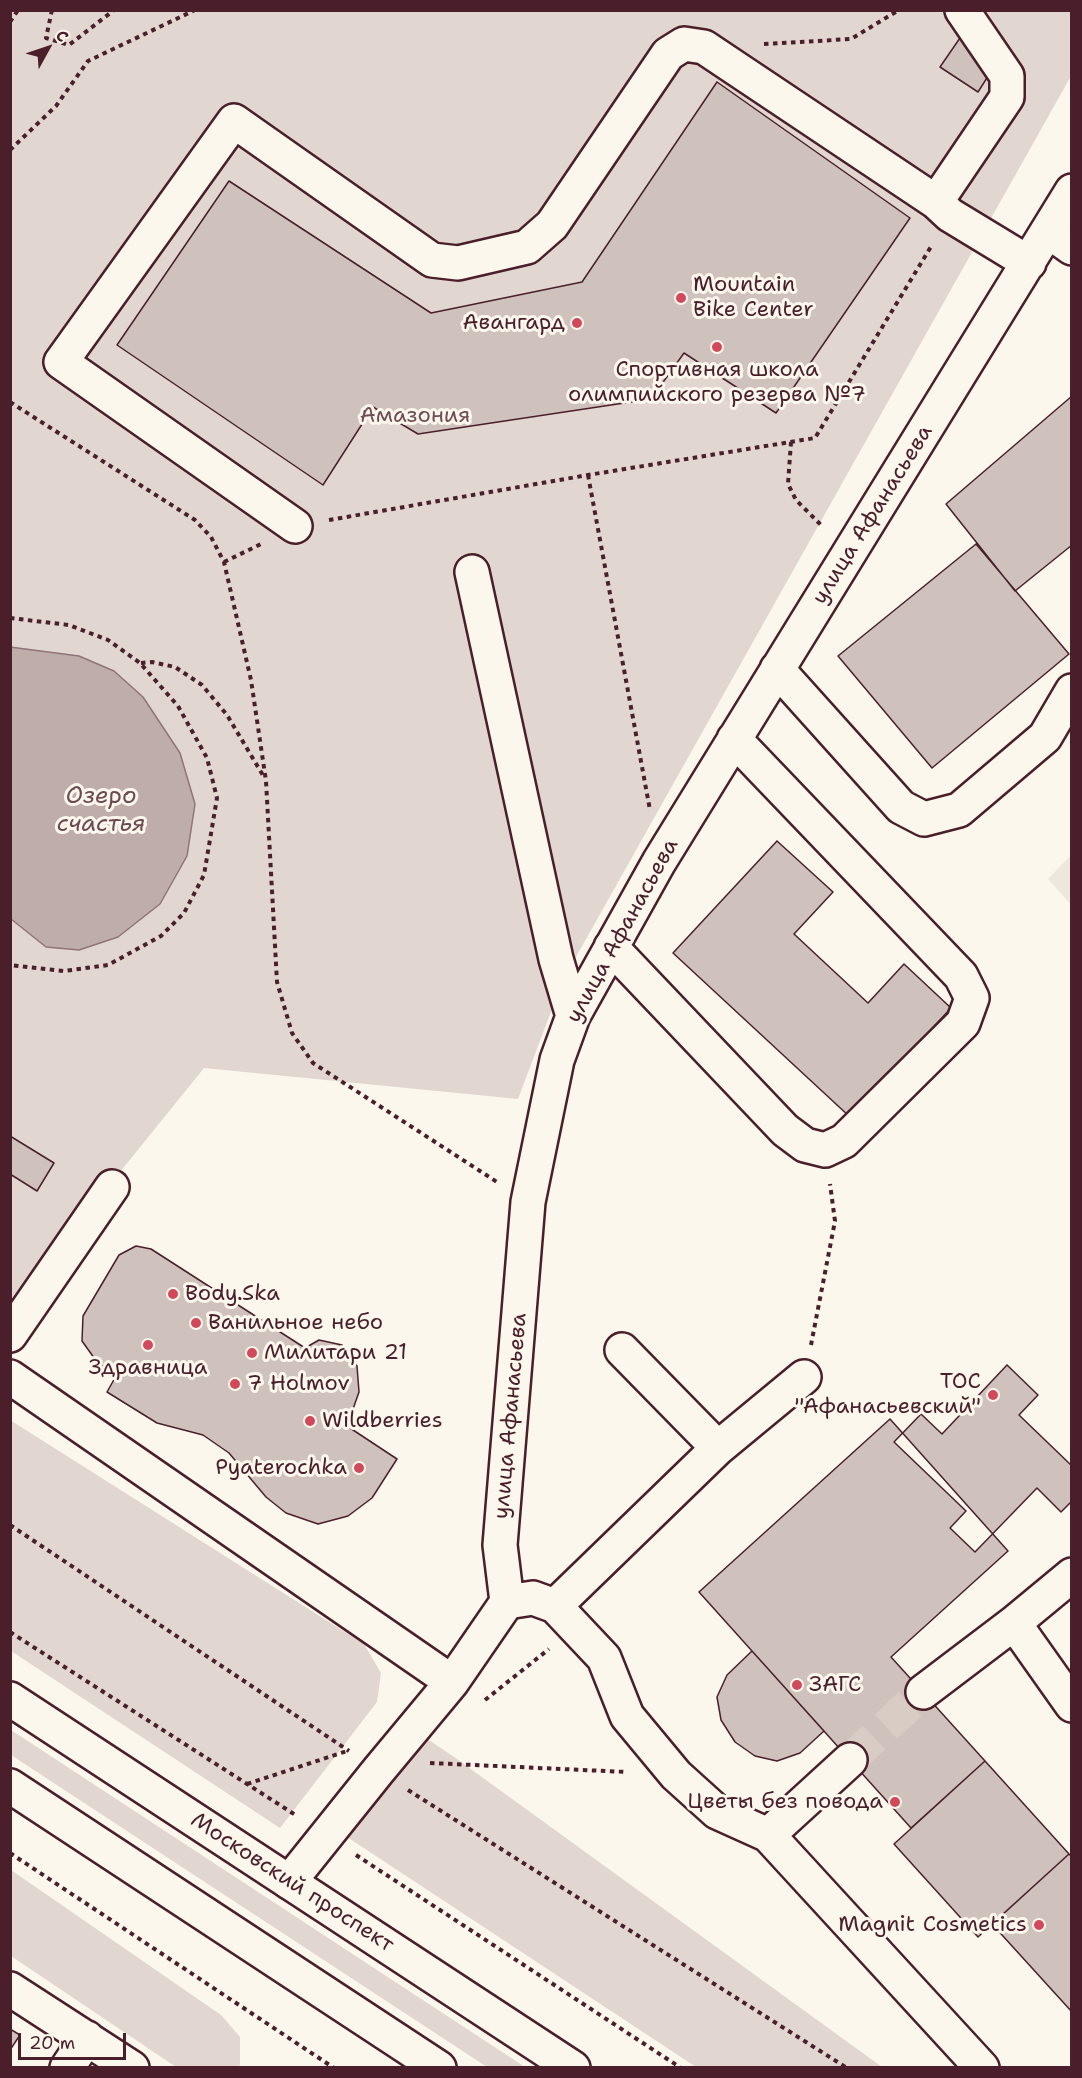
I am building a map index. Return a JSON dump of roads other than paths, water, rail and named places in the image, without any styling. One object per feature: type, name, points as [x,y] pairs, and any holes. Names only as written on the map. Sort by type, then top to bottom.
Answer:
[{"type":"street","points":[[943,208],[1007,97],[1007,76],[962,10]]},
{"type":"street","points":[[295,526],[62,362],[234,121],[432,261],[458,262],[527,247],[552,225],[669,54],[684,44],[704,47],[943,208],[1029,262]]},
{"type":"street","name":"улица Афанасьева","points":[[507,1602],[500,1545],[528,1202],[557,1060],[573,1016],[659,862],[1029,262],[1060,240],[1071,191]]},
{"type":"street","points":[[472,572],[556,959],[573,1016]]},
{"type":"street","points":[[777,669],[901,807],[924,819],[959,810],[1044,737],[1071,691]]},
{"type":"street","points":[[611,947],[785,1130],[805,1145],[825,1150],[844,1141],[963,1023],[972,998],[961,976],[734,739]]},
{"type":"street","points":[[10,1335],[112,1187]]},
{"type":"street","points":[[622,1350],[718,1448]]},
{"type":"street","points":[[10,1377],[453,1682]]},
{"type":"street","points":[[555,1606],[718,1448],[804,1377]]},
{"type":"street","points":[[923,1692],[1014,1623],[1071,1575]]},
{"type":"street","points":[[289,1882],[453,1682],[507,1602],[533,1598],[555,1606],[604,1658],[627,1716],[676,1775],[717,1812],[768,1835],[982,2067]]},
{"type":"street","points":[[1014,1623],[1071,1705]]},
{"type":"street","name":"Московский проспект","points":[[10,1699],[573,2067]]},
{"type":"street","points":[[768,1835],[850,1760]]},
{"type":"street","points":[[10,1786],[439,2067]]},
{"type":"street","points":[[10,1989],[132,2067]]},
{"type":"street","points":[[67,2067],[87,2038]]},
{"type":"water","name":"Озеро счастья","points":[[10,647],[79,656],[114,671],[143,697],[180,753],[195,804],[187,856],[160,904],[118,937],[79,950],[46,947],[11,919]]},
{"type":"tunnel","points":[[850,1760],[923,1692]]},
{"type":"place","name":"Mountain Bike Center","points":[[681,298]]},
{"type":"place","name":"Авангард","points":[[577,323]]},
{"type":"place","name":"Спортивная школа олимпийского резерва №7","points":[[717,347]]},
{"type":"place","name":"Body.Ska","points":[[173,1294]]},
{"type":"place","name":"Ванильное небо","points":[[196,1323]]},
{"type":"place","name":"Здравница","points":[[148,1345]]},
{"type":"place","name":"Милитари 21","points":[[252,1353]]},
{"type":"place","name":"7 Holmov","points":[[235,1384]]},
{"type":"place","name":"ТОС \"Афанасьевский\"","points":[[993,1395]]},
{"type":"place","name":"Wildberries","points":[[310,1421]]},
{"type":"place","name":"Pyaterochka","points":[[359,1468]]},
{"type":"place","name":"ЗАГС","points":[[797,1685]]},
{"type":"place","name":"Цветы без повода","points":[[895,1802]]},
{"type":"place","name":"Magnit Cosmetics","points":[[1039,1925]]},
{"type":"park label","name":"Амазония","points":[[415,416]]}]
